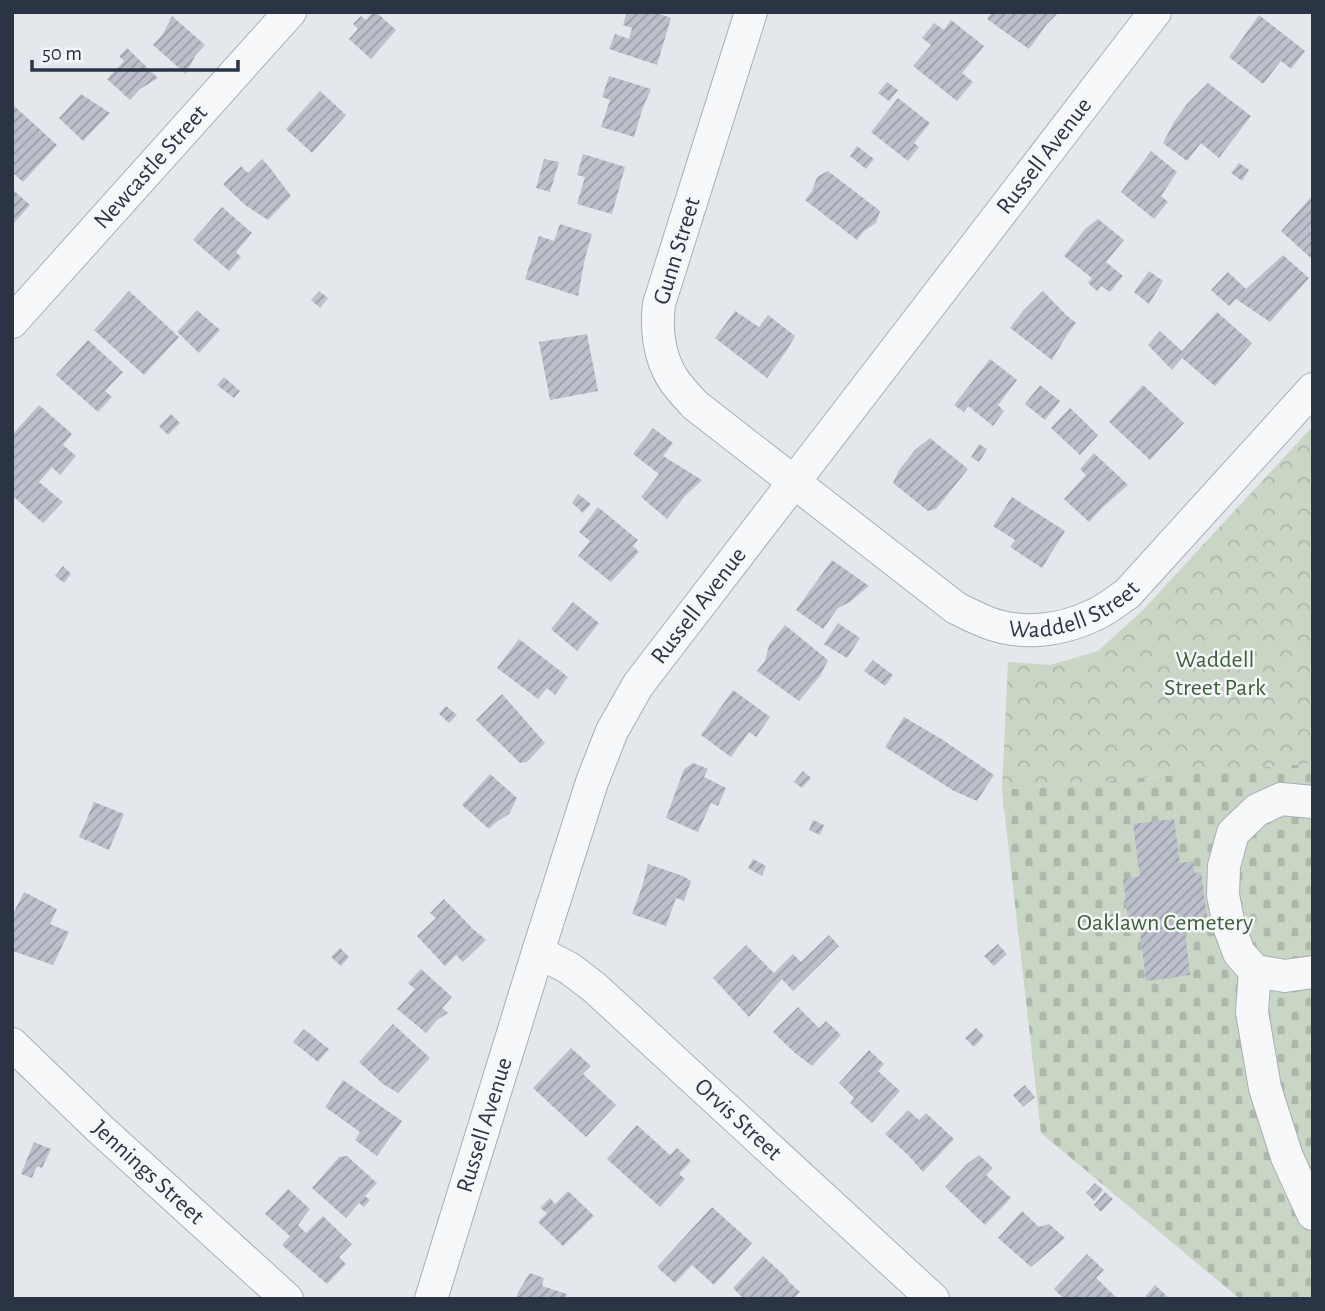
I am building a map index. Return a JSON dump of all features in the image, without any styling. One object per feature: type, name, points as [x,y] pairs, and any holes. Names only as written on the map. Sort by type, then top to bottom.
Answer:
[{"type":"street","name":"Newcastle Street","points":[[12,322],[290,12]]},
{"type":"street","name":"Gunn Street","points":[[751,12],[659,304],[658,335],[666,367],[674,381],[695,405],[793,481]]},
{"type":"street","name":"Russell Avenue","points":[[431,1299],[592,782],[612,731],[638,685],[1155,12]]},
{"type":"street","name":"Waddell Street","points":[[793,481],[956,608],[988,623],[1023,630],[1060,627],[1096,615],[1127,594],[1313,389]]},
{"type":"street","points":[[1313,802],[1281,799],[1257,810],[1233,833],[1224,866],[1223,895],[1229,926],[1239,953],[1255,971],[1285,976],[1313,972]]},
{"type":"street","name":"Orvis Street","points":[[538,952],[569,968],[595,988],[933,1299]]},
{"type":"street","points":[[1255,971],[1252,1012],[1265,1088],[1287,1157],[1313,1214]]},
{"type":"street","name":"Jennings Street","points":[[12,1044],[99,1128],[287,1299]]},
{"type":"green space","name":"Waddell Street Park","points":[[1313,426],[1313,763],[1002,790],[1008,662],[1050,665],[1098,651],[1141,612]]},
{"type":"green space","name":"Oaklawn Cemetery","points":[[1313,763],[1313,1299],[1240,1299],[1041,1133],[1002,790]]},
{"type":"building","points":[[373,12],[396,30],[371,59],[349,39],[358,29],[353,24],[361,16],[366,20]]},
{"type":"building","points":[[627,12],[654,12],[671,18],[657,65],[609,49],[615,34],[629,39],[632,28],[623,25]]},
{"type":"building","points":[[992,12],[1059,12],[1029,49],[987,19]]},
{"type":"building","points":[[1259,15],[1305,51],[1291,69],[1281,61],[1263,84],[1229,57]]},
{"type":"building","points":[[172,16],[205,45],[195,56],[186,74],[153,45],[163,34]]},
{"type":"building","points":[[951,20],[984,46],[962,73],[973,82],[957,101],[913,66],[931,45],[922,38],[934,23],[944,30]]},
{"type":"building","points":[[127,48],[158,78],[140,89],[130,100],[107,79],[124,61],[119,56]]},
{"type":"building","points":[[609,76],[651,89],[634,137],[601,127],[610,100],[602,97]]},
{"type":"building","points":[[887,82],[898,90],[889,101],[878,93]]},
{"type":"building","points":[[1208,83],[1251,116],[1219,158],[1201,143],[1187,161],[1163,143],[1187,104]]},
{"type":"building","points":[[320,91],[346,115],[312,153],[286,129]]},
{"type":"building","points":[[81,94],[110,113],[83,141],[59,118]]},
{"type":"building","points":[[898,98],[930,123],[914,143],[919,147],[908,161],[871,132]]},
{"type":"building","points":[[12,104],[57,145],[23,182],[12,172]]},
{"type":"building","points":[[857,146],[874,159],[866,169],[850,156]]},
{"type":"building","points":[[1151,151],[1177,172],[1161,196],[1168,202],[1154,219],[1121,192]]},
{"type":"building","points":[[583,154],[625,167],[612,214],[577,204],[585,177],[577,175]]},
{"type":"building","points":[[262,159],[291,196],[268,220],[245,205],[223,184],[241,166],[248,173]]},
{"type":"building","points":[[544,159],[559,162],[550,192],[536,188]]},
{"type":"building","points":[[1239,163],[1249,170],[1242,181],[1231,173]]},
{"type":"building","points":[[828,171],[880,211],[876,223],[857,240],[805,200],[817,177]]},
{"type":"building","points":[[12,189],[30,205],[12,225]]},
{"type":"building","points":[[1313,195],[1313,260],[1281,231]]},
{"type":"building","points":[[222,207],[252,233],[236,252],[241,257],[229,271],[193,240]]},
{"type":"building","points":[[1098,219],[1124,240],[1106,262],[1123,276],[1110,292],[1101,286],[1097,291],[1088,283],[1092,278],[1064,256],[1085,229]]},
{"type":"building","points":[[560,224],[592,234],[578,296],[525,279],[539,236],[554,241]]},
{"type":"building","points":[[1283,255],[1309,278],[1270,322],[1236,299],[1229,306],[1211,290],[1228,272],[1246,289]]},
{"type":"building","points":[[1149,271],[1163,281],[1149,304],[1134,292]]},
{"type":"building","points":[[129,291],[179,337],[144,375],[94,330]]},
{"type":"building","points":[[319,291],[328,298],[320,308],[311,300]]},
{"type":"building","points":[[1043,291],[1076,323],[1052,360],[1010,328]]},
{"type":"building","points":[[197,310],[220,330],[199,353],[177,332]]},
{"type":"building","points":[[735,311],[759,327],[768,315],[795,336],[767,378],[715,338]]},
{"type":"building","points":[[1217,312],[1252,343],[1215,386],[1182,358],[1172,370],[1148,345],[1160,331],[1182,351]]},
{"type":"building","points":[[587,334],[598,391],[550,400],[539,342]]},
{"type":"building","points":[[88,340],[123,372],[105,391],[112,397],[98,412],[56,375]]},
{"type":"building","points":[[990,359],[1017,380],[998,405],[1004,411],[993,426],[968,406],[964,412],[954,405]]},
{"type":"building","points":[[224,377],[240,391],[234,398],[217,385]]},
{"type":"building","points":[[1040,385],[1060,401],[1045,420],[1025,404]]},
{"type":"building","points":[[1143,385],[1184,423],[1150,460],[1109,422]]},
{"type":"building","points":[[39,405],[72,434],[63,445],[76,456],[60,475],[52,467],[39,482],[63,502],[43,523],[15,498],[12,501],[12,435]]},
{"type":"building","points":[[1070,408],[1098,435],[1080,455],[1051,428]]},
{"type":"building","points":[[171,414],[180,423],[168,435],[159,426]]},
{"type":"building","points":[[653,428],[673,443],[663,456],[702,480],[667,519],[641,497],[659,474],[633,454]]},
{"type":"building","points":[[930,438],[968,469],[936,509],[928,511],[893,483],[899,470],[915,450]]},
{"type":"building","points":[[979,444],[987,449],[979,462],[971,457]]},
{"type":"building","points":[[1094,453],[1128,485],[1089,522],[1064,499],[1086,475],[1080,469]]},
{"type":"building","points":[[578,494],[591,504],[583,513],[572,503]]},
{"type":"building","points":[[1012,497],[1065,531],[1042,568],[1010,547],[1015,540],[993,526]]},
{"type":"building","points":[[598,507],[638,540],[633,546],[639,552],[611,582],[578,556],[590,541],[579,532]]},
{"type":"building","points":[[832,560],[869,586],[838,608],[823,629],[796,610]]},
{"type":"building","points":[[63,566],[71,574],[64,583],[55,576]]},
{"type":"building","points":[[573,602],[599,623],[577,651],[551,629]]},
{"type":"building","points":[[838,623],[860,638],[847,658],[824,644]]},
{"type":"building","points":[[785,625],[828,660],[820,676],[799,701],[757,671],[765,661],[769,645]]},
{"type":"building","points":[[519,639],[568,677],[555,695],[547,688],[538,699],[497,668]]},
{"type":"building","points":[[873,660],[893,675],[885,686],[864,671]]},
{"type":"building","points":[[733,690],[770,717],[756,737],[749,732],[731,757],[701,735]]},
{"type":"building","points":[[502,694],[545,743],[527,762],[520,763],[476,720]]},
{"type":"building","points":[[446,706],[457,715],[449,723],[439,714]]},
{"type":"building","points":[[904,717],[994,775],[977,801],[954,791],[885,747]]},
{"type":"building","points":[[693,763],[708,769],[704,777],[726,788],[718,806],[711,803],[698,832],[666,818],[684,769]]},
{"type":"building","points":[[803,771],[811,778],[802,788],[794,782]]},
{"type":"building","points":[[490,774],[517,798],[509,814],[489,829],[462,805]]},
{"type":"building","points":[[94,802],[124,814],[109,850],[79,837]]},
{"type":"building","points":[[1174,819],[1180,863],[1193,861],[1194,873],[1201,872],[1207,917],[1198,919],[1199,930],[1185,933],[1190,975],[1146,981],[1139,924],[1129,925],[1123,879],[1140,876],[1133,824]]},
{"type":"building","points":[[813,820],[824,825],[820,835],[809,830]]},
{"type":"building","points":[[753,859],[766,866],[762,876],[748,868]]},
{"type":"building","points":[[648,864],[691,881],[684,901],[676,898],[666,926],[632,914]]},
{"type":"building","points":[[24,892],[57,909],[50,924],[69,932],[53,965],[13,951],[15,945],[12,943],[12,916]]},
{"type":"building","points":[[444,899],[486,940],[463,962],[456,955],[445,966],[417,936],[436,918],[430,913]]},
{"type":"building","points":[[829,935],[839,946],[793,991],[782,979],[749,1017],[713,978],[746,945],[774,973],[793,954],[801,962]]},
{"type":"building","points":[[998,944],[1007,954],[994,966],[984,956]]},
{"type":"building","points":[[340,948],[349,957],[341,966],[331,957]]},
{"type":"building","points":[[421,969],[452,997],[442,1008],[448,1013],[437,1020],[426,1033],[397,1009],[415,989],[408,983]]},
{"type":"building","points":[[798,1007],[819,1028],[826,1021],[841,1035],[812,1066],[773,1032]]},
{"type":"building","points":[[393,1024],[430,1058],[398,1093],[383,1084],[359,1062]]},
{"type":"building","points":[[976,1028],[984,1036],[974,1047],[965,1038]]},
{"type":"building","points":[[304,1029],[329,1049],[318,1062],[293,1042]]},
{"type":"building","points":[[571,1048],[591,1066],[583,1074],[616,1105],[586,1137],[533,1088]]},
{"type":"building","points":[[869,1050],[884,1064],[878,1071],[900,1091],[872,1123],[850,1103],[854,1098],[839,1083]]},
{"type":"building","points":[[343,1080],[402,1121],[377,1156],[355,1140],[360,1132],[325,1107]]},
{"type":"building","points":[[1025,1085],[1035,1097],[1023,1107],[1013,1095]]},
{"type":"building","points":[[908,1110],[919,1120],[926,1113],[954,1139],[923,1172],[885,1134]]},
{"type":"building","points":[[637,1125],[670,1155],[677,1148],[691,1161],[679,1174],[685,1179],[660,1207],[607,1159]]},
{"type":"building","points":[[34,1142],[51,1149],[42,1168],[37,1166],[32,1178],[21,1174]]},
{"type":"building","points":[[979,1155],[993,1168],[986,1175],[1011,1198],[985,1225],[945,1187]]},
{"type":"building","points":[[347,1156],[377,1183],[365,1196],[370,1200],[364,1207],[359,1203],[346,1218],[312,1188],[339,1157]]},
{"type":"building","points":[[1095,1183],[1103,1190],[1094,1201],[1086,1193]]},
{"type":"building","points":[[288,1189],[310,1209],[298,1225],[306,1233],[323,1216],[352,1244],[339,1257],[346,1264],[327,1284],[282,1245],[290,1236],[265,1214]]},
{"type":"building","points":[[568,1191],[594,1216],[563,1246],[538,1222],[547,1213],[540,1208],[550,1198],[555,1204]]},
{"type":"building","points":[[1105,1192],[1113,1199],[1101,1212],[1094,1205]]},
{"type":"building","points":[[712,1207],[752,1243],[714,1285],[692,1265],[675,1283],[657,1267]]},
{"type":"building","points":[[1022,1211],[1039,1227],[1049,1224],[1065,1238],[1031,1267],[998,1238]]},
{"type":"building","points":[[1087,1254],[1104,1270],[1096,1278],[1118,1299],[1064,1299],[1054,1289]]},
{"type":"building","points":[[763,1256],[800,1292],[793,1299],[744,1299],[733,1288]]},
{"type":"building","points":[[530,1273],[544,1278],[542,1286],[567,1294],[565,1299],[516,1299]]},
{"type":"building","points":[[1155,1285],[1170,1299],[1143,1299]]}]
